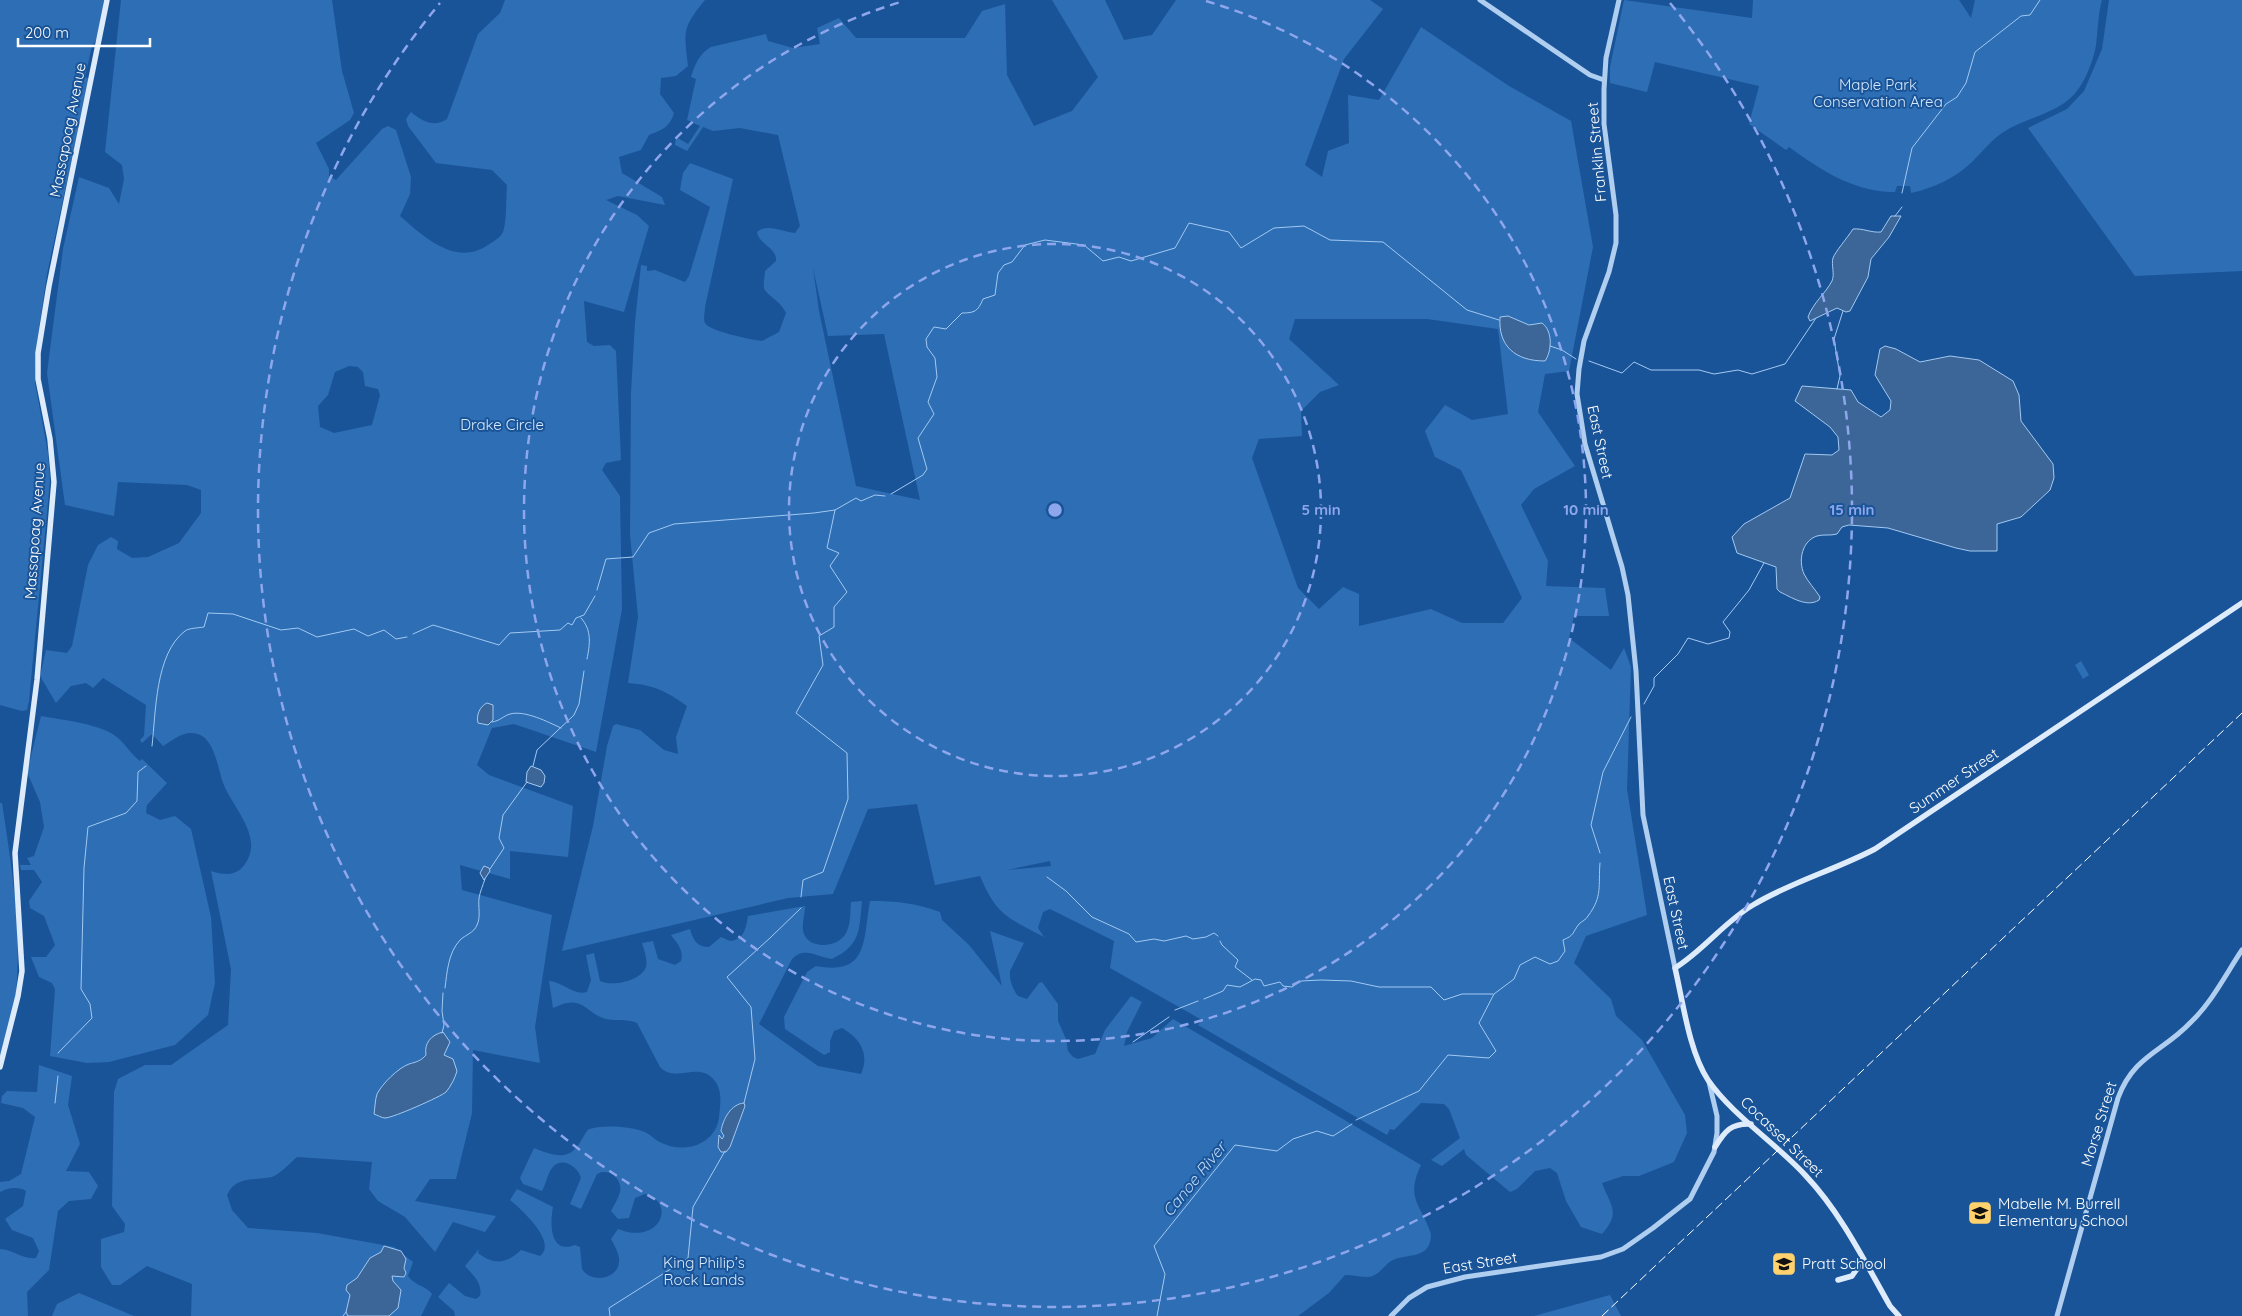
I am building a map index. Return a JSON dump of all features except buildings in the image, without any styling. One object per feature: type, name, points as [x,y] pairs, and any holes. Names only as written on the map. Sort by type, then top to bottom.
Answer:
[{"type":"main road","name":"Massapoag Avenue","points":[[0,1067],[18,996],[22,972],[15,853],[36,680],[54,482],[50,439],[38,379],[39,340],[107,0]]},
{"type":"main road","name":"Summer Street","points":[[1675,968],[1691,957],[1712,936],[1751,906],[1772,894],[1875,849],[2242,603]]},
{"type":"main road","name":"East Street","points":[[1675,968],[1692,1041],[1708,1079]]},
{"type":"main road","name":"Cocasset Street","points":[[1708,1079],[1751,1124],[1790,1159],[1816,1186],[1845,1227],[1890,1306],[1899,1316]]},
{"type":"main road","points":[[1715,1147],[1728,1128],[1741,1123],[1751,1124]]},
{"type":"main road","points":[[1838,1280],[1852,1276],[1863,1260]]},
{"type":"street","points":[[1480,0],[1590,75],[1604,80]]},
{"type":"street","name":"Franklin Street","points":[[1598,301],[1612,265],[1616,234],[1616,215],[1604,124],[1604,80],[1610,34],[1619,0]]},
{"type":"street","name":"East Street","points":[[1598,301],[1589,323],[1580,364],[1578,394],[1580,422],[1592,472],[1622,567],[1628,596],[1635,663],[1642,815],[1675,968]]},
{"type":"street","name":"Morse Street","points":[[2057,1316],[2118,1098],[2126,1078],[2141,1061],[2175,1038],[2192,1022],[2242,950]]},
{"type":"street","name":"East Street","points":[[1391,1316],[1409,1298],[1427,1287],[1443,1282],[1589,1259],[1623,1249],[1688,1201],[1698,1186],[1715,1147],[1717,1116],[1708,1079]]},
{"type":"green space","points":[[0,0],[104,0],[97,39],[92,46],[85,77],[89,79],[47,274],[37,342],[35,383],[48,453],[50,481],[29,701],[27,710],[22,711],[0,705]]},
{"type":"green space","name":"Drake Circle","points":[[121,0],[332,0],[342,71],[354,113],[350,120],[316,143],[329,169],[329,176],[336,180],[382,129],[388,126],[396,130],[411,177],[410,194],[400,216],[441,247],[464,253],[476,251],[495,241],[503,232],[506,216],[507,185],[492,170],[436,163],[408,126],[406,119],[411,112],[419,118],[432,123],[442,122],[447,119],[478,34],[500,13],[505,0],[705,0],[692,17],[686,30],[688,66],[676,76],[661,78],[660,94],[674,113],[670,122],[662,130],[649,135],[641,150],[619,157],[622,173],[662,197],[665,205],[618,196],[606,200],[637,215],[649,226],[624,312],[584,301],[587,342],[594,346],[610,345],[616,351],[621,460],[606,463],[602,470],[620,496],[622,609],[596,752],[514,724],[492,728],[477,765],[489,775],[573,806],[568,857],[510,851],[510,879],[460,865],[462,890],[552,915],[535,1027],[540,1063],[473,1050],[472,1113],[456,1179],[430,1179],[415,1201],[496,1216],[485,1232],[453,1222],[435,1252],[405,1217],[378,1201],[369,1189],[372,1162],[297,1157],[275,1176],[246,1180],[235,1184],[227,1195],[232,1210],[248,1228],[317,1233],[394,1247],[413,1262],[408,1276],[432,1294],[421,1316],[191,1316],[192,1284],[147,1266],[120,1285],[112,1285],[101,1267],[101,1239],[124,1232],[125,1224],[112,1206],[114,1092],[118,1079],[145,1065],[171,1065],[228,1025],[231,969],[211,871],[230,874],[238,871],[245,864],[250,853],[251,843],[249,832],[226,790],[212,747],[203,737],[198,734],[188,733],[163,746],[152,734],[142,743],[140,740],[144,736],[146,705],[103,678],[93,688],[86,683],[71,686],[56,703],[40,676],[46,650],[67,653],[72,646],[88,565],[98,545],[111,537],[118,541],[117,549],[132,558],[148,557],[179,543],[201,513],[201,490],[187,485],[118,482],[114,516],[65,505],[47,373],[63,249],[79,177],[109,188],[119,204],[124,179],[122,165],[105,152]],"holes":[[[349,366],[358,367],[363,372],[365,386],[378,389],[380,395],[372,425],[334,433],[320,427],[318,406],[328,395],[335,372]]]},
{"type":"green space","points":[[1052,0],[1105,0],[1124,40],[1152,35],[1176,0],[1370,0],[1383,9],[1344,59],[1305,165],[1322,177],[1328,151],[1349,143],[1348,95],[1379,100],[1421,27],[1509,86],[1571,121],[1593,247],[1569,371],[1545,374],[1538,412],[1575,466],[1534,489],[1521,505],[1548,561],[1546,586],[1605,588],[1609,616],[1574,616],[1569,638],[1611,670],[1624,648],[1631,667],[1627,789],[1647,915],[1586,936],[1574,963],[1611,999],[1616,1016],[1642,1040],[1685,1115],[1687,1133],[1674,1162],[1639,1176],[1623,1176],[1602,1183],[1611,1204],[1613,1215],[1602,1234],[1581,1227],[1566,1201],[1557,1173],[1550,1168],[1535,1171],[1517,1189],[1510,1192],[1466,1155],[1464,1149],[1442,1166],[1431,1160],[1460,1138],[1449,1109],[1444,1104],[1421,1103],[1394,1130],[1390,1129],[1387,1135],[1198,1025],[1202,1020],[1110,968],[1114,941],[1050,909],[1043,912],[1038,928],[1044,937],[1004,914],[992,900],[980,876],[935,885],[917,804],[868,809],[833,894],[788,898],[562,951],[593,826],[607,746],[613,726],[616,724],[640,730],[664,750],[678,754],[676,737],[687,706],[673,696],[659,690],[645,685],[628,683],[638,617],[630,535],[631,393],[635,322],[641,265],[647,266],[647,271],[655,270],[685,282],[689,276],[710,207],[680,190],[683,173],[690,163],[733,179],[705,307],[704,321],[708,326],[722,332],[762,341],[779,332],[786,313],[781,305],[764,288],[765,271],[776,261],[776,256],[761,240],[757,232],[761,229],[770,228],[795,233],[800,226],[778,135],[740,128],[713,131],[703,127],[687,151],[675,145],[676,137],[688,144],[700,126],[687,120],[696,79],[691,77],[698,60],[711,47],[766,34],[768,41],[793,48],[820,44],[817,28],[839,18],[856,38],[965,38],[982,11],[1005,4],[1007,75],[1034,126],[1072,111],[1098,77]],"holes":[[[813,268],[828,336],[884,334],[920,500],[856,486],[819,311]],[[1295,319],[1427,319],[1498,329],[1508,414],[1472,420],[1445,405],[1425,431],[1435,457],[1461,470],[1522,598],[1503,623],[1462,623],[1431,609],[1359,626],[1359,594],[1343,587],[1319,609],[1298,588],[1252,458],[1259,439],[1302,436],[1301,411],[1320,392],[1339,385],[1289,339]],[[1050,861],[1051,866],[1007,870]]]},
{"type":"green space","name":"Maple Park Conservation Area","points":[[1624,0],[1752,18],[1753,0],[1959,0],[1971,18],[1975,0],[2102,0],[2092,61],[2082,84],[2072,96],[2054,109],[2000,134],[1972,162],[1951,178],[1911,193],[1910,186],[1897,186],[1895,192],[1889,192],[1848,183],[1824,171],[1789,147],[1786,150],[1749,124],[1759,86],[1655,62],[1647,92],[1610,83],[1610,67]]},
{"type":"green space","points":[[2109,0],[2242,0],[2242,271],[2135,276],[2028,128],[2067,109],[2084,91],[2102,49]]},
{"type":"green space","points":[[2081,661],[2089,675],[2083,679],[2075,665]]},
{"type":"green space","points":[[41,716],[93,726],[103,729],[118,738],[140,761],[142,759],[167,783],[147,805],[146,813],[160,820],[175,816],[191,829],[211,917],[215,983],[208,1015],[175,1045],[109,1062],[87,1063],[50,1056],[55,989],[52,983],[39,977],[31,957],[46,957],[55,945],[44,916],[30,908],[29,901],[42,882],[34,870],[21,870],[20,865],[31,865],[27,858],[34,856],[44,827],[40,802],[27,772]]},
{"type":"green space","points":[[0,803],[2,803],[13,877],[18,952],[14,1009],[0,1057]]},
{"type":"green space","name":"King Philip’s Rock Lands","points":[[862,901],[859,928],[853,942],[841,954],[832,959],[811,953],[802,953],[792,959],[759,1024],[818,1066],[861,1074],[864,1067],[864,1053],[854,1037],[842,1028],[834,1031],[830,1041],[830,1052],[824,1055],[785,1029],[784,1017],[807,972],[816,966],[833,968],[846,966],[855,960],[864,941],[870,901],[889,901],[922,906],[940,912],[942,920],[969,945],[1002,986],[990,931],[1024,943],[1010,971],[1013,988],[1018,996],[1027,999],[1039,983],[1042,982],[1058,1004],[1058,1021],[1066,1039],[1068,1051],[1073,1057],[1078,1059],[1095,1054],[1105,1030],[1131,996],[1142,1002],[1127,1032],[1124,1046],[1152,1038],[1173,1019],[1421,1165],[1416,1176],[1414,1194],[1431,1234],[1427,1248],[1418,1254],[1393,1260],[1372,1276],[1345,1275],[1329,1293],[1298,1316],[455,1316],[454,1311],[438,1297],[449,1283],[465,1296],[476,1299],[480,1296],[481,1291],[478,1283],[465,1266],[479,1249],[478,1253],[495,1261],[511,1258],[521,1250],[540,1256],[544,1250],[544,1243],[536,1226],[510,1200],[517,1189],[553,1207],[552,1228],[556,1241],[566,1247],[575,1245],[580,1247],[582,1269],[591,1277],[604,1278],[617,1268],[619,1256],[611,1239],[618,1229],[633,1233],[644,1232],[653,1228],[659,1221],[662,1213],[660,1205],[655,1198],[645,1194],[635,1198],[629,1218],[618,1219],[611,1211],[620,1192],[620,1187],[617,1179],[610,1173],[602,1172],[597,1174],[581,1209],[570,1204],[581,1178],[573,1166],[569,1164],[560,1163],[552,1168],[542,1191],[523,1184],[520,1178],[534,1148],[555,1155],[566,1155],[575,1149],[589,1129],[608,1127],[636,1129],[645,1132],[659,1142],[680,1148],[689,1147],[705,1141],[712,1135],[719,1118],[720,1099],[718,1085],[709,1075],[702,1072],[666,1072],[660,1067],[637,1023],[603,1018],[576,1003],[567,1003],[553,1008],[549,981],[573,991],[587,992],[591,980],[586,955],[594,953],[600,981],[605,983],[626,982],[638,976],[646,967],[642,943],[653,941],[658,959],[675,965],[681,961],[682,953],[671,935],[690,929],[696,942],[701,946],[709,947],[721,937],[730,941],[741,936],[748,916],[805,906],[803,930],[805,936],[815,944],[829,945],[842,939],[846,933],[850,922],[851,902]],"holes":[[[744,1103],[745,1106],[730,1147],[717,1146],[720,1138],[722,1139],[724,1136],[721,1131],[725,1117],[735,1107]]]},
{"type":"green space","points":[[39,1065],[72,1076],[68,1105],[80,1144],[66,1171],[89,1172],[98,1186],[91,1199],[69,1201],[58,1211],[49,1270],[27,1292],[28,1316],[0,1316],[0,1249],[31,1258],[36,1258],[39,1251],[33,1238],[12,1230],[5,1219],[23,1206],[26,1191],[20,1188],[13,1188],[0,1192],[0,1182],[9,1181],[21,1174],[35,1117],[23,1108],[1,1103],[2,1096],[7,1091],[37,1092]]},
{"type":"green space","points":[[79,1293],[134,1316],[52,1316],[57,1304]]},
{"type":"green space","points":[[1610,1295],[1621,1316],[1534,1316]]},
{"type":"shaded area","points":[[1891,216],[1901,216],[1889,237],[1871,259],[1868,277],[1850,311],[1846,312],[1837,308],[1810,321],[1808,317],[1810,312],[1832,281],[1834,255],[1853,229],[1881,232]]},
{"type":"shaded area","points":[[1508,316],[1529,325],[1542,323],[1546,327],[1550,336],[1550,347],[1545,361],[1517,355],[1505,344],[1500,327],[1500,317]]},
{"type":"shaded area","points":[[1885,346],[1896,349],[1920,362],[1950,356],[1979,360],[2013,381],[2019,395],[2021,421],[2053,464],[2054,478],[2050,490],[2021,517],[1997,524],[1997,551],[1970,551],[1888,528],[1849,525],[1842,527],[1837,534],[1812,538],[1805,547],[1801,563],[1807,580],[1820,597],[1819,600],[1809,603],[1799,601],[1777,589],[1776,567],[1737,553],[1732,537],[1744,524],[1790,498],[1805,454],[1832,455],[1839,450],[1838,437],[1830,427],[1795,401],[1802,386],[1851,390],[1858,402],[1881,417],[1890,410],[1891,401],[1875,375],[1880,349]]},
{"type":"shaded area","points":[[487,703],[493,705],[493,720],[488,725],[478,723],[478,714]]},
{"type":"shaded area","points":[[531,766],[541,770],[545,776],[541,787],[526,782],[527,772]]},
{"type":"shaded area","points":[[484,866],[489,868],[490,871],[484,880],[480,873]]},
{"type":"shaded area","points":[[443,1032],[450,1042],[444,1055],[453,1059],[457,1071],[453,1082],[446,1092],[390,1117],[384,1118],[374,1114],[377,1094],[383,1086],[400,1069],[424,1057],[429,1040]]},
{"type":"shaded area","points":[[744,1103],[745,1106],[730,1147],[726,1152],[721,1152],[718,1147],[719,1135],[722,1139],[724,1136],[721,1131],[726,1117],[735,1106]]},
{"type":"shaded area","points":[[384,1246],[401,1251],[406,1259],[404,1268],[406,1273],[404,1277],[392,1276],[393,1281],[401,1290],[398,1308],[389,1316],[348,1316],[346,1312],[350,1295],[346,1290],[347,1285],[357,1278],[370,1258],[381,1252]]},
{"type":"waterway","name":"Canoe River","points":[[1902,193],[1912,148],[1946,104],[1957,97],[1966,83],[1975,52],[2021,16],[2030,15],[2040,0]]},
{"type":"waterway","name":"Canoe River","points":[[1895,216],[1902,207]]},
{"type":"waterway","points":[[891,494],[923,475],[927,469],[918,438],[934,414],[928,402],[937,377],[935,358],[927,347],[926,339],[934,327],[946,329],[962,313],[970,313],[979,306],[983,299],[995,295],[998,273],[1004,265],[1012,262],[1025,245],[1045,240],[1084,245],[1103,261],[1119,257],[1131,261],[1175,248],[1189,223],[1229,232],[1241,248],[1274,228],[1304,226],[1330,240],[1383,242],[1467,310],[1499,320]]},
{"type":"waterway","name":"Canoe River","points":[[1837,389],[1840,376],[1834,339],[1843,311]]},
{"type":"waterway","points":[[1589,361],[1622,373],[1634,362],[1651,370],[1699,370],[1714,374],[1738,370],[1752,374],[1785,364],[1816,318]]},
{"type":"waterway","points":[[1550,346],[1562,350],[1576,359]]},
{"type":"waterway","points":[[597,590],[606,559],[633,557],[649,533],[674,524],[814,513],[835,510],[856,498],[861,501],[875,495],[885,496]]},
{"type":"waterway","points":[[801,897],[803,880],[823,872],[848,799],[847,753],[796,713],[823,665],[819,636],[834,627],[834,607],[847,592],[830,566],[839,553],[827,548],[835,510]]},
{"type":"waterway","name":"Canoe River","points":[[1644,704],[1654,686],[1654,678],[1678,654],[1688,638],[1708,644],[1729,638],[1730,632],[1723,622],[1749,590],[1764,563]]},
{"type":"waterway","points":[[413,634],[433,625],[499,645],[510,633],[560,630],[568,623],[572,625],[576,618],[584,615],[595,596]]},
{"type":"waterway","points":[[152,746],[156,701],[162,669],[168,654],[175,641],[185,631],[204,627],[208,613],[233,614],[281,630],[298,628],[317,637],[354,629],[368,636],[384,630],[396,639],[407,637]]},
{"type":"waterway","points":[[581,618],[589,632],[587,659]]},
{"type":"waterway","points":[[533,766],[537,750],[574,715],[579,704],[584,671]]},
{"type":"waterway","points":[[492,722],[516,713],[536,717],[561,728]]},
{"type":"waterway","name":"Canoe River","points":[[1600,853],[1591,825],[1603,772],[1631,717]]},
{"type":"waterway","points":[[58,1053],[92,1018],[90,1004],[81,989],[84,868],[88,827],[126,813],[137,801],[138,772],[146,766]]},
{"type":"waterway","points":[[490,869],[504,848],[499,838],[503,815],[527,782]]},
{"type":"waterway","name":"Canoe River","points":[[1356,1120],[1419,1091],[1448,1055],[1489,1058],[1496,1051],[1479,1023],[1494,994],[1514,979],[1520,965],[1535,957],[1550,964],[1558,961],[1565,951],[1563,940],[1571,935],[1579,924],[1586,919],[1596,903],[1599,891],[1600,863]]},
{"type":"waterway","points":[[1047,877],[1066,891],[1092,917],[1129,934],[1136,942],[1154,939],[1164,941],[1186,936],[1193,939],[1206,937],[1214,933],[1218,936]]},
{"type":"waterway","points":[[445,988],[449,963],[456,945],[476,928],[479,915],[479,898],[485,879]]},
{"type":"waterway","points":[[744,1103],[755,1059],[751,1007],[727,977],[801,908]]},
{"type":"waterway","points":[[1220,941],[1238,960],[1235,967],[1252,980]]},
{"type":"waterway","points":[[1204,999],[1223,991],[1227,985],[1240,987],[1255,979],[1261,980],[1264,986],[1280,982],[1283,986],[1292,987],[1301,981],[1321,980],[1351,981],[1379,987],[1431,987],[1444,1000],[1462,994],[1493,994]]},
{"type":"waterway","points":[[442,1033],[444,1025],[442,1011],[443,993]]},
{"type":"waterway","points":[[1175,1010],[1198,1001]]},
{"type":"waterway","points":[[1133,1042],[1169,1017]]},
{"type":"waterway","points":[[55,1103],[58,1076]]},
{"type":"waterway","name":"Canoe River","points":[[1157,1316],[1165,1274],[1154,1246],[1235,1145],[1277,1151],[1293,1139],[1317,1131],[1333,1136],[1352,1124]]},
{"type":"waterway","points":[[610,1316],[609,1308],[688,1258],[693,1207],[725,1151]]},
{"type":"waterway","points":[[343,1316],[346,1312]]},
{"type":"railway","points":[[1602,1316],[2242,713]]},
{"type":"place","name":"Mabelle M. Burrell Elementary School","points":[[1980,1213]]},
{"type":"place","name":"Pratt School","points":[[1784,1264]]}]
